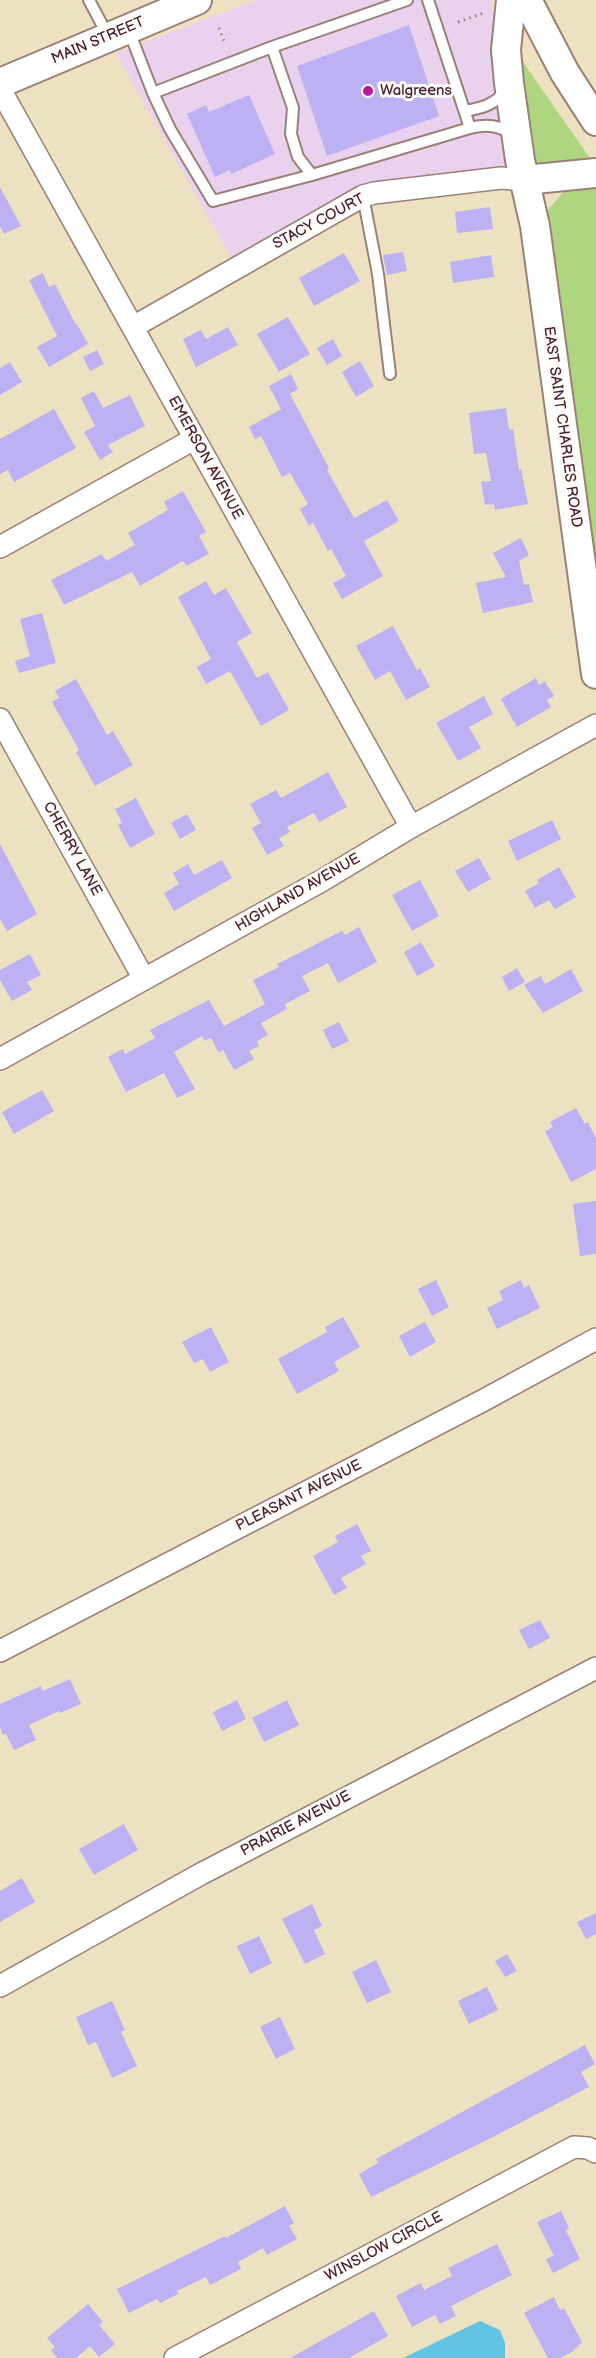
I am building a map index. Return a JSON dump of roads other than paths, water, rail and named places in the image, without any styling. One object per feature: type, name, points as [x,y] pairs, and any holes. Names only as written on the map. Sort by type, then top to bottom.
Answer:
[{"type":"street","name":"MAIN STREET","points":[[0,83],[197,0]]},
{"type":"street","name":"EAST SAINT CHARLES ROAD","points":[[512,0],[506,50],[509,83],[517,138],[535,226],[596,674]]},
{"type":"street","points":[[527,0],[565,73],[593,111]]},
{"type":"street","name":"EMERSON AVENUE","points":[[0,89],[411,827]]},
{"type":"street","points":[[525,180],[596,173]]},
{"type":"street","name":"STACY COURT","points":[[133,327],[363,196],[501,178],[525,180]]},
{"type":"street","points":[[0,547],[194,439]]},
{"type":"street","name":"CHERRY LANE","points":[[0,719],[144,979]]},
{"type":"street","name":"HIGHLAND AVENUE","points":[[0,1059],[596,725]]},
{"type":"street","name":"PLEASANT AVENUE","points":[[0,1651],[484,1400],[596,1339]]},
{"type":"street","name":"PRAIRIE AVENUE","points":[[0,1986],[199,1875],[596,1668]]},
{"type":"street","name":"WINSLOW CIRCLE","points":[[175,2358],[574,2147],[588,2148],[596,2152]]},
{"type":"lane","points":[[89,0],[118,32],[153,93],[170,129],[213,201],[312,175],[470,128],[485,125],[497,127],[517,138]]},
{"type":"lane","points":[[153,93],[272,46],[407,0]]},
{"type":"lane","points":[[428,0],[470,128]]},
{"type":"lane","points":[[272,46],[293,108],[291,134],[298,157],[312,175]]},
{"type":"lane","points":[[465,111],[489,105],[501,96],[509,83]]},
{"type":"lane","points":[[363,196],[378,274],[390,374]]},
{"type":"water","points":[[480,2321],[500,2330],[505,2343],[505,2358],[403,2358]]},
{"type":"place","name":"Walgreens","points":[[368,91]]}]
